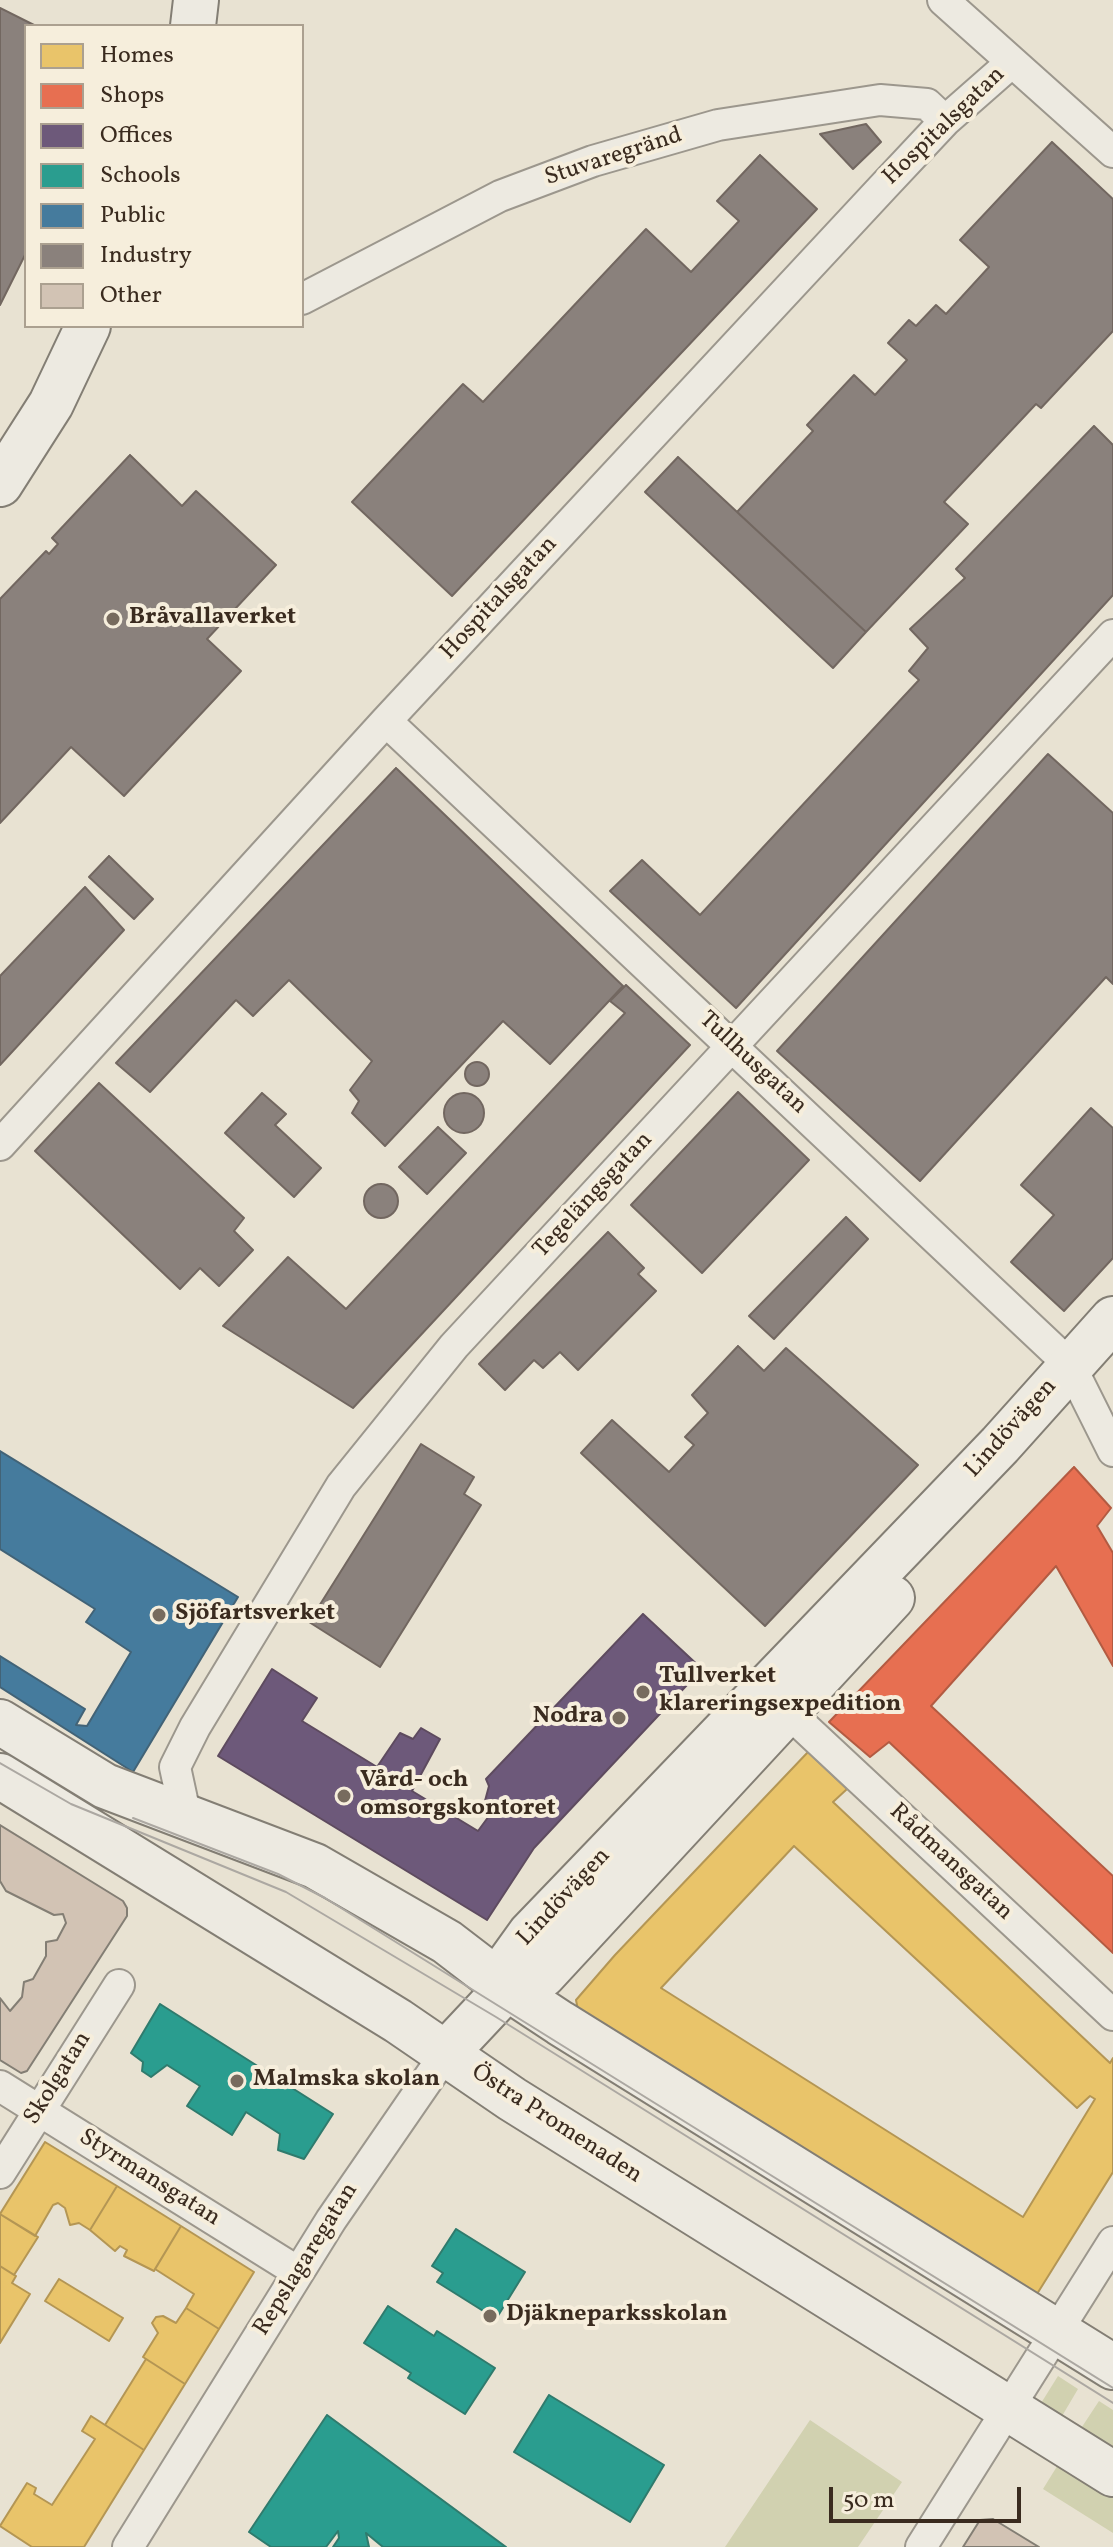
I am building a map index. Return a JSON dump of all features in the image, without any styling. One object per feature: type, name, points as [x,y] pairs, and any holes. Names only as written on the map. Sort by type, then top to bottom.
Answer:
[{"type":"main road","points":[[195,24],[196,0]]},
{"type":"main road","points":[[0,484],[51,404],[87,328]]},
{"type":"main road","name":"Lindövägen","points":[[1092,1385],[1000,1445],[516,1949],[507,1966],[507,1988],[527,1984],[543,1975],[1092,1385],[1113,1319]]},
{"type":"main road","points":[[0,1722],[105,1786],[315,1866],[447,1942],[507,1988],[1113,2367]]},
{"type":"main road","name":"Östra Promenaden","points":[[0,1776],[1113,2474]]},
{"type":"main road","name":"Repslagaregatan","points":[[446,2053],[507,1988]]},
{"type":"street","points":[[196,24],[208,0]]},
{"type":"street","points":[[943,0],[1113,152]]},
{"type":"street","name":"Hospitalsgatan","points":[[0,1145],[386,721],[945,121],[1011,63]]},
{"type":"street","name":"Stuvaregränd","points":[[304,298],[500,196],[593,161],[718,125],[880,100],[927,104],[945,121]]},
{"type":"street","name":"Tegelängsgatan","points":[[186,1818],[175,1767],[195,1727],[341,1486],[454,1346],[1113,635]]},
{"type":"street","name":"Tullhusgatan","points":[[386,721],[1092,1385],[1113,1451]]},
{"type":"street","name":"Rådmansgatan","points":[[787,1711],[1113,2015]]},
{"type":"street","name":"Skolgatan","points":[[0,2173],[119,1985]]},
{"type":"street","name":"Repslagaregatan","points":[[128,2547],[298,2272],[400,2115],[446,2053]]},
{"type":"street","name":"Styrmansgatan","points":[[0,2086],[298,2272]]},
{"type":"street","points":[[921,2547],[1113,2242]]},
{"type":"green space","points":[[1058,2376],[1078,2389],[1055,2428],[1038,2408]]},
{"type":"green space","points":[[1099,2401],[1113,2410],[1113,2463],[1074,2439]]},
{"type":"green space","points":[[810,2420],[902,2482],[858,2547],[725,2547]]},
{"type":"green space","points":[[1064,2455],[1113,2481],[1113,2533],[1043,2489]]},
{"type":"building: Homes","points":[[808,1752],[847,1789],[833,1802],[1110,2063],[1113,2058],[1113,2172],[1037,2294],[578,2010],[576,2000]],"holes":[[[794,1846],[1077,2108],[1090,2096],[1095,2099],[1023,2217],[661,1988]]]},
{"type":"building: Homes","points":[[45,2142],[117,2186],[90,2230],[79,2223],[70,2225],[65,2208],[58,2203],[53,2205],[35,2236],[0,2214]]},
{"type":"building: Homes","points":[[117,2186],[181,2226],[154,2271],[124,2256],[127,2250],[120,2246],[115,2251],[90,2230]]},
{"type":"building: Homes","points":[[0,2214],[38,2237],[14,2275],[0,2266]]},
{"type":"building: Homes","points":[[181,2226],[254,2272],[219,2329],[186,2308],[194,2294],[155,2269]]},
{"type":"building: Homes","points":[[0,2266],[16,2276],[12,2283],[30,2294],[0,2343]]},
{"type":"building: Homes","points":[[59,2279],[123,2318],[109,2341],[45,2301]]},
{"type":"building: Homes","points":[[186,2308],[219,2329],[185,2384],[143,2357],[158,2333],[152,2323],[156,2317],[163,2316],[176,2323]]},
{"type":"building: Homes","points":[[146,2359],[185,2384],[144,2450],[105,2425]]},
{"type":"building: Homes","points":[[91,2416],[144,2450],[84,2547],[32,2547],[0,2526],[27,2483],[36,2488],[34,2494],[52,2505],[95,2439],[82,2431]]},
{"type":"building: Shops","points":[[1074,1467],[1111,1508],[1097,1526],[1113,1553],[1113,1666],[1056,1566],[931,1706],[1113,1876],[1113,1953],[889,1742],[870,1757],[829,1722]]},
{"type":"building: Offices","points":[[643,1614],[702,1669],[534,1848],[487,1920],[218,1756],[272,1669],[317,1698],[302,1721],[377,1767],[400,1733],[413,1739],[421,1728],[440,1739],[412,1791],[478,1831],[489,1816],[482,1812],[489,1786],[486,1779]]},
{"type":"building: Schools","name":"Malmska skolan","points":[[160,2004],[333,2114],[304,2159],[278,2150],[280,2134],[246,2112],[232,2135],[187,2106],[200,2086],[167,2065],[151,2077],[142,2071],[143,2062],[131,2053]]},
{"type":"building: Schools","points":[[456,2229],[525,2272],[496,2319],[437,2282],[443,2273],[432,2266]]},
{"type":"building: Schools","points":[[388,2306],[434,2336],[437,2331],[495,2368],[465,2414],[408,2378],[411,2373],[364,2343]]},
{"type":"building: Schools","points":[[549,2395],[664,2465],[630,2522],[514,2452]]},
{"type":"building: Schools","points":[[327,2415],[506,2547],[383,2547],[366,2533],[369,2547],[333,2547],[339,2538],[338,2531],[326,2547],[271,2547],[249,2532]]},
{"type":"building: Public","name":"Sjöfartsverket","points":[[0,1451],[238,1597],[133,1772],[0,1687],[0,1656],[85,1709],[76,1725],[87,1726],[131,1652],[86,1622],[95,1609],[0,1549]]},
{"type":"building: Industry","points":[[0,8],[32,24],[24,24],[24,257],[0,305]]},
{"type":"building: Industry","points":[[866,124],[881,142],[853,169],[820,134]]},
{"type":"building: Industry","points":[[1052,142],[1113,199],[1113,331],[1041,408],[1036,404],[944,502],[968,524],[866,632],[737,512],[813,431],[807,425],[854,375],[875,395],[907,360],[888,343],[909,320],[916,326],[936,305],[946,314],[989,267],[960,240]]},
{"type":"building: Industry","points":[[760,155],[817,209],[452,596],[352,502],[463,384],[483,402],[646,229],[691,272],[739,221],[717,201]]},
{"type":"building: Industry","points":[[1094,426],[1113,445],[1113,595],[736,1008],[610,891],[642,860],[700,915],[919,680],[909,671],[928,648],[910,629],[965,578],[956,569]]},
{"type":"building: Industry","name":"Bråvallaverket","points":[[130,455],[182,506],[196,491],[276,565],[207,639],[241,671],[124,796],[71,747],[0,823],[0,599],[46,551],[49,554],[58,544],[52,538]]},
{"type":"building: Industry","points":[[678,457],[866,632],[833,668],[645,492]]},
{"type":"building: Industry","points":[[1048,754],[1113,813],[1113,984],[1106,977],[920,1181],[777,1051]]},
{"type":"building: Industry","points":[[396,768],[623,986],[550,1064],[503,1021],[385,1146],[352,1113],[359,1101],[350,1090],[372,1061],[289,980],[253,1016],[236,1000],[150,1092],[116,1063]]},
{"type":"building: Industry","points":[[109,856],[153,899],[134,919],[89,877]]},
{"type":"building: Industry","points":[[85,887],[124,930],[0,1065],[0,976]]},
{"type":"building: Industry","points":[[626,985],[690,1045],[353,1408],[223,1326],[288,1257],[346,1309],[625,1013],[610,1001]]},
{"type":"building: Industry","points":[[477,1062],[486,1065],[489,1074],[486,1083],[477,1086],[468,1083],[465,1074],[468,1065]]},
{"type":"building: Industry","points":[[99,1083],[244,1218],[234,1231],[253,1250],[219,1286],[200,1268],[180,1289],[35,1151]]},
{"type":"building: Industry","points":[[738,1092],[809,1160],[702,1273],[631,1205]]},
{"type":"building: Industry","points":[[262,1093],[286,1114],[275,1125],[321,1168],[294,1197],[225,1133]]},
{"type":"building: Industry","points":[[464,1093],[478,1099],[484,1113],[478,1127],[464,1133],[450,1127],[444,1113],[450,1099]]},
{"type":"building: Industry","points":[[1091,1108],[1113,1128],[1113,1258],[1064,1311],[1011,1262],[1054,1215],[1021,1185]]},
{"type":"building: Industry","points":[[438,1127],[466,1153],[427,1194],[399,1167]]},
{"type":"building: Industry","points":[[381,1184],[393,1189],[398,1201],[393,1213],[381,1218],[369,1213],[364,1201],[369,1189]]},
{"type":"building: Industry","points":[[846,1217],[868,1239],[774,1339],[749,1316]]},
{"type":"building: Industry","points":[[608,1232],[644,1268],[638,1274],[656,1291],[578,1370],[560,1352],[543,1368],[534,1360],[505,1390],[479,1364]]},
{"type":"building: Industry","points":[[738,1346],[764,1371],[786,1348],[918,1465],[765,1626],[581,1453],[612,1420],[669,1472],[694,1445],[685,1437],[708,1413],[692,1395]]},
{"type":"building: Industry","points":[[421,1444],[474,1477],[464,1494],[481,1505],[380,1667],[309,1622]]},
{"type":"building: Other","points":[[0,1825],[123,1901],[127,1908],[127,1916],[27,2071],[21,2073],[0,2060],[0,1998],[10,2011],[22,1997],[24,1982],[33,1979],[46,1956],[46,1942],[57,1940],[66,1923],[63,1914],[54,1915],[6,1891],[0,1881]]},
{"type":"building: Other","points":[[993,2519],[1039,2547],[963,2547],[980,2520]]},
{"type":"tram line","points":[[0,1763],[71,1804],[286,1892],[496,2017],[1113,2403]]},
{"type":"tram line","points":[[133,1818],[278,1874],[325,1898],[1113,2388]]},
{"type":"place","name":"Bråvallaverket","points":[[113,619]]},
{"type":"place","name":"Sjöfartsverket","points":[[159,1615]]},
{"type":"place","name":"Tullverket klareringsexpedition","points":[[643,1692]]},
{"type":"place","name":"Nodra","points":[[619,1718]]},
{"type":"place","name":"Vård- och omsorgskontoret","points":[[344,1796]]},
{"type":"place","name":"Malmska skolan","points":[[237,2081]]},
{"type":"place","name":"Djäkneparksskolan","points":[[490,2316]]}]
